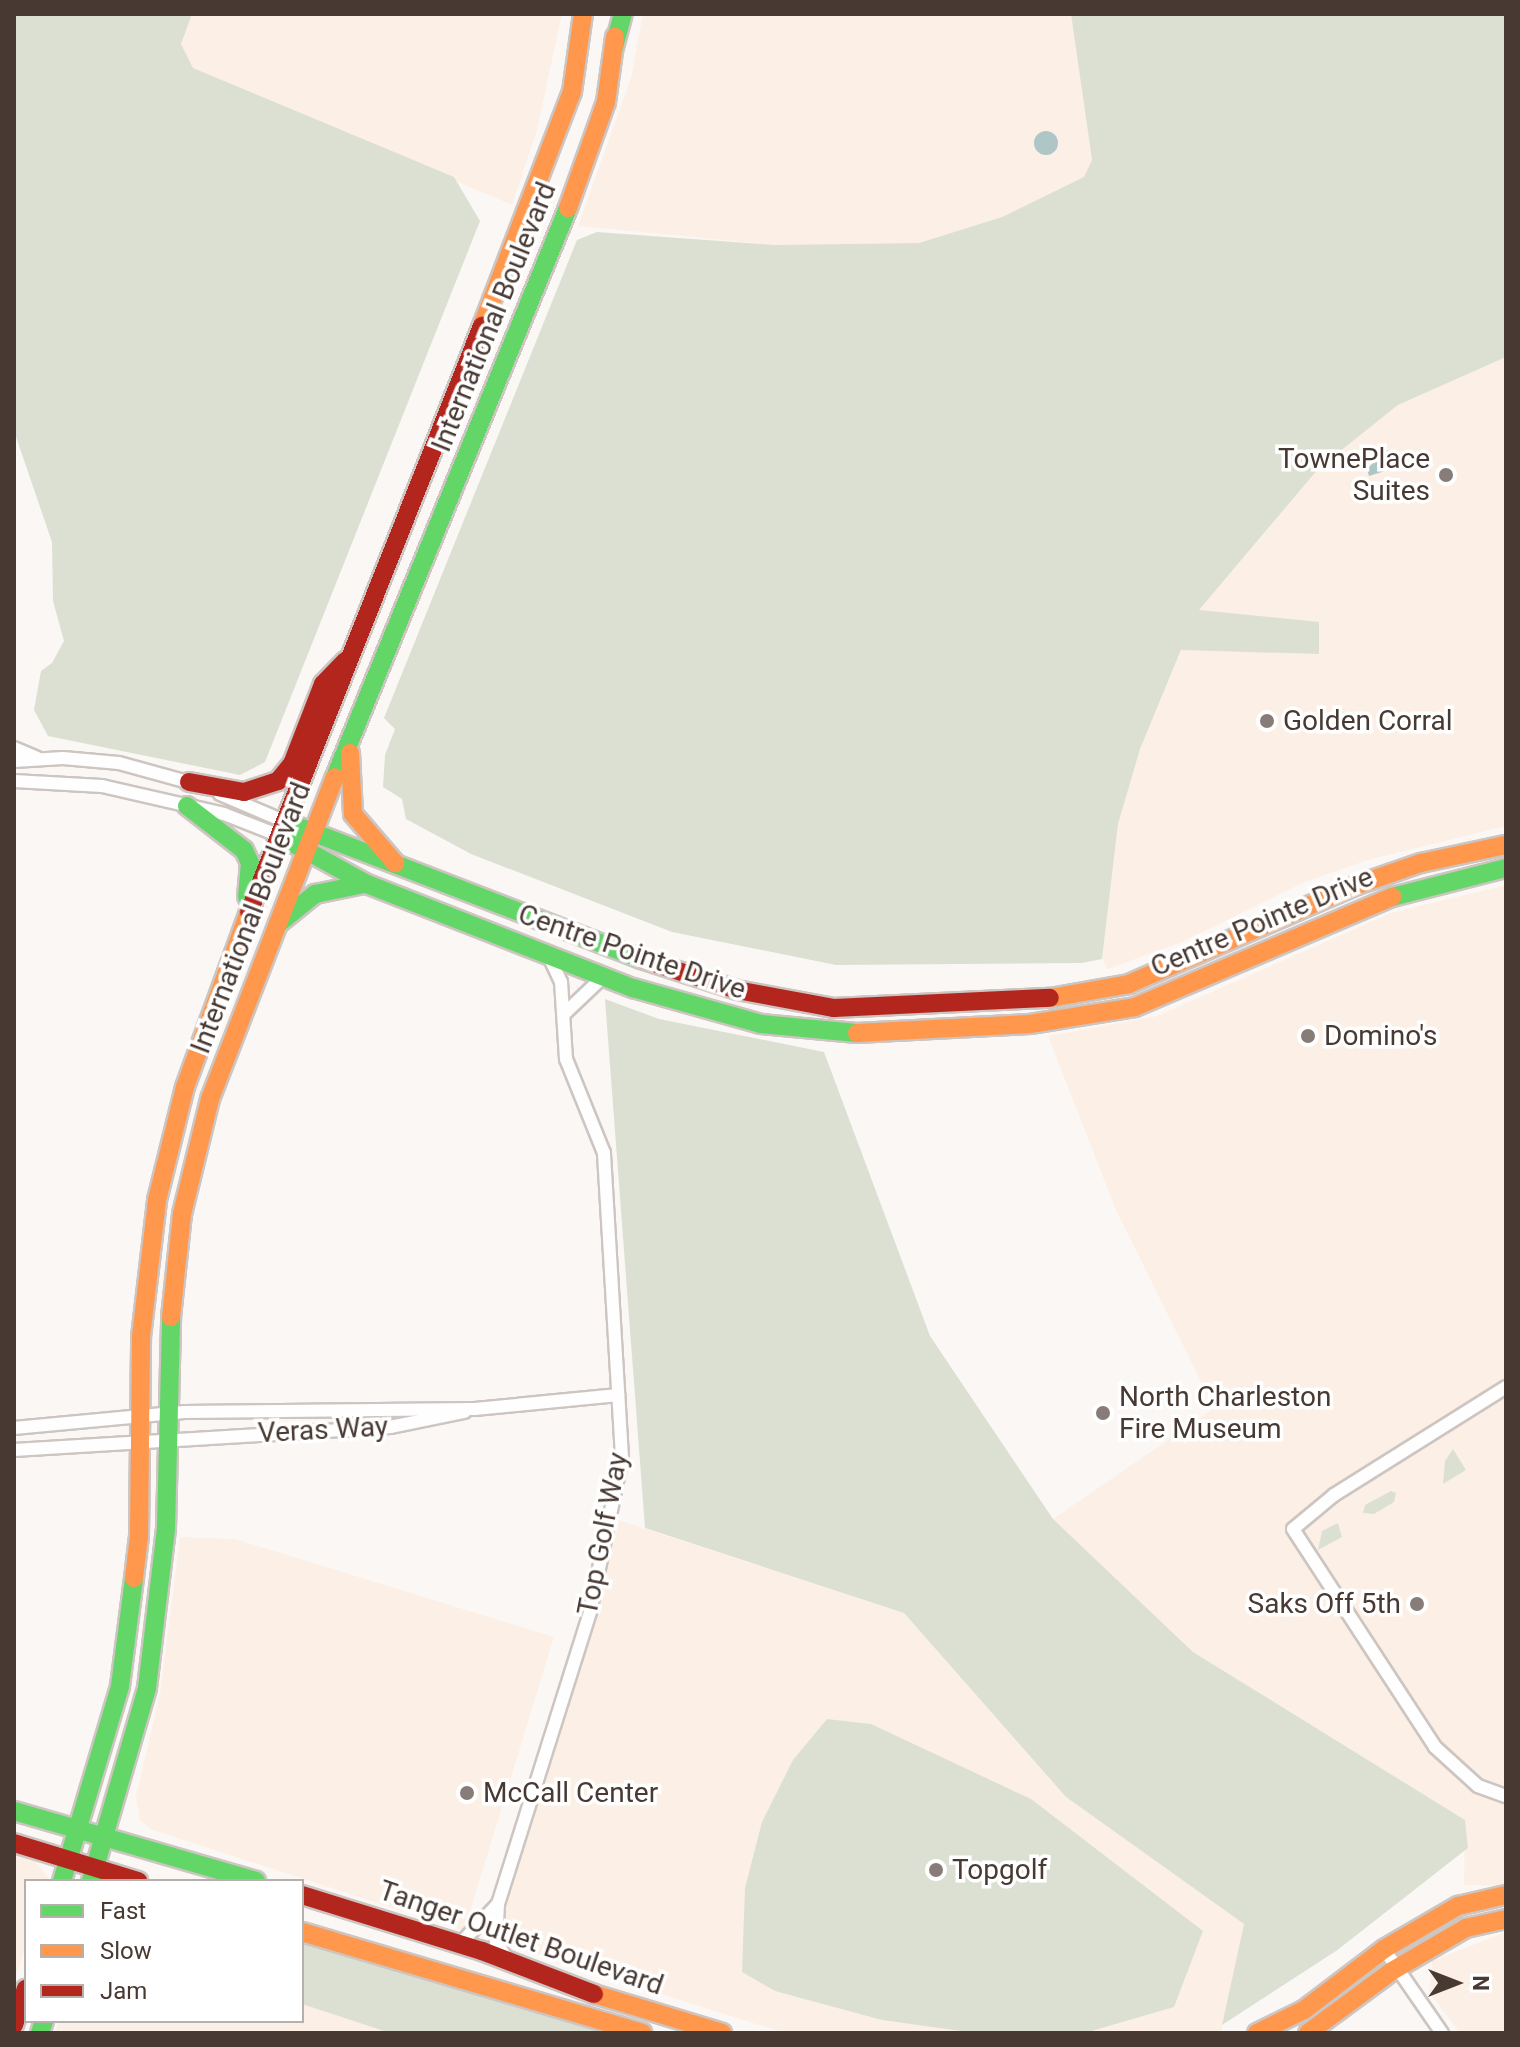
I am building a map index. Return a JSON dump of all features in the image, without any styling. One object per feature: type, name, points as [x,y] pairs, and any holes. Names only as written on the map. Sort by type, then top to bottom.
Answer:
[{"type":"main road","name":"International Boulevard","points":[[63,1879],[120,1686],[139,1536],[141,1337],[157,1200],[185,1087],[242,929],[456,393],[572,92],[583,14]]},
{"type":"main road","name":"International Boulevard","points":[[93,1875],[147,1688],[165,1536],[170,1329],[182,1214],[210,1099],[272,930],[580,177],[606,102],[621,14]]},
{"type":"main road","points":[[189,782],[244,792],[278,781],[292,764],[323,684],[352,653]]},
{"type":"main road","points":[[351,742],[353,814],[401,869]]},
{"type":"main road","points":[[187,806],[244,850],[250,876],[242,929]]},
{"type":"main road","name":"Centre Pointe Drive","points":[[283,829],[313,833],[504,912],[699,978],[834,1008],[1024,1002],[1129,984],[1357,885],[1421,863],[1506,845]]},
{"type":"main road","name":"Centre Pointe Drive","points":[[283,829],[305,853],[367,884],[644,991],[692,1007],[805,1030],[896,1034],[1030,1024],[1135,1007],[1370,905],[1431,883],[1506,868]]},
{"type":"main road","points":[[272,930],[315,894],[336,886],[367,884]]},
{"type":"main road","points":[[14,1811],[249,1879]]},
{"type":"main road","points":[[14,1843],[69,1861],[93,1875],[123,1879]]},
{"type":"main road","points":[[1257,2033],[1304,2010],[1384,1949],[1458,1906],[1506,1895]]},
{"type":"main road","name":"Tanger Outlet Boulevard","points":[[304,1896],[460,1944],[576,1989],[722,2033]]},
{"type":"main road","points":[[1308,2033],[1400,1967],[1466,1928],[1506,1919]]},
{"type":"main road","name":"Tanger Outlet Boulevard","points":[[304,1933],[642,2033]]},
{"type":"main road","points":[[14,2025],[24,1995]]},
{"type":"street","points":[[14,748],[40,760]]},
{"type":"street","points":[[14,761],[119,763],[189,782],[283,829]]},
{"type":"street","points":[[14,781],[102,786],[283,829]]},
{"type":"street","name":"Top Golf Way","points":[[509,1962],[496,1942],[498,1904],[590,1612],[622,1457],[604,1153],[566,1059],[561,982],[549,956]]},
{"type":"street","points":[[564,1014],[603,977]]},
{"type":"street","points":[[1506,1387],[1339,1492],[1293,1529],[1435,1747],[1478,1786],[1506,1796]]},
{"type":"street","name":"Veras Way","points":[[14,1428],[168,1415],[475,1409],[618,1395]]},
{"type":"street","name":"Veras Way","points":[[14,1450],[413,1425],[475,1409]]},
{"type":"street","name":"Top Golf Way","points":[[460,1944],[498,1904]]},
{"type":"street","points":[[1384,1949],[1400,1967],[1442,2033]]},
{"type":"shaded area","points":[[14,14],[192,14],[181,44],[193,68],[454,177],[480,221],[265,762],[240,775],[48,736],[34,710],[41,671],[52,663],[64,641],[53,601],[52,542],[14,431]]},
{"type":"shaded area","points":[[192,14],[562,14],[537,130],[512,205],[193,68],[181,44]]},
{"type":"shaded area","points":[[643,14],[1071,14],[1092,160],[1084,177],[1002,217],[919,243],[774,245],[578,226],[631,78]]},
{"type":"shaded area","points":[[1071,14],[1506,14],[1506,357],[1398,405],[1319,468],[1199,610],[1319,622],[1319,654],[1181,650],[1140,749],[1118,824],[1102,959],[1082,963],[836,965],[672,932],[471,854],[406,819],[402,799],[383,787],[385,755],[395,729],[384,718],[577,240],[597,232],[774,245],[919,243],[1002,217],[1084,177],[1092,160]]},
{"type":"shaded area","points":[[1506,357],[1506,826],[1368,860],[1305,882],[1182,942],[1108,969],[1102,959],[1118,824],[1135,760],[1198,611],[1319,468],[1398,405]]},
{"type":"shaded area","points":[[1506,885],[1506,1886],[1464,1885],[1465,1820],[1193,1652],[1053,1519],[1214,1408],[1115,1208],[1048,1036],[1157,1016],[1391,913]]},
{"type":"shaded area","points":[[605,999],[659,1019],[824,1052],[930,1336],[1053,1519],[1193,1652],[1465,1820],[1468,1848],[1336,1951],[1222,2025],[1244,1924],[1066,1797],[904,1613],[645,1528]]},
{"type":"shaded area","points":[[1453,1449],[1466,1470],[1443,1484],[1445,1461]]},
{"type":"shaded area","points":[[1391,1491],[1396,1493],[1394,1502],[1374,1514],[1363,1513],[1365,1505]]},
{"type":"shaded area","points":[[609,1517],[904,1613],[1066,1797],[1244,1924],[1221,2032],[785,2033],[496,1942],[498,1904],[590,1612]]},
{"type":"shaded area","points":[[1338,1523],[1342,1537],[1318,1550],[1322,1531]]},
{"type":"shaded area","points":[[180,1537],[235,1539],[554,1637],[464,1931],[150,1829],[140,1820],[136,1797],[160,1693]]},
{"type":"shaded area","name":"Topgolf","points":[[827,1719],[871,1724],[1031,1799],[1203,1931],[1174,2007],[1088,2032],[975,2033],[882,2020],[775,1991],[742,1972],[745,1888],[762,1822],[793,1760]]},
{"type":"shaded area","points":[[14,1853],[34,1860],[49,1879],[24,1879],[24,1952],[14,1981]]},
{"type":"shaded area","points":[[1506,1932],[1506,2033],[1460,2033],[1429,1992],[1432,1961]]},
{"type":"shaded area","points":[[304,1942],[616,2033],[390,2033],[304,2005]]},
{"type":"shaded area","points":[[304,2005],[390,2033],[55,2033],[58,2023],[304,2023]]},
{"type":"water","points":[[1046,131],[1055,134],[1058,143],[1055,152],[1046,155],[1037,152],[1034,143],[1037,134]]},
{"type":"water","points":[[1386,450],[1398,452],[1401,466],[1369,476],[1367,469]]},
{"type":"traffic: fast","points":[[614,47],[623,14]]},
{"type":"traffic: fast","points":[[335,777],[568,208]]},
{"type":"traffic: fast","points":[[187,806],[244,850],[250,863],[247,897]]},
{"type":"traffic: fast","points":[[286,822],[641,959]]},
{"type":"traffic: fast","points":[[280,836],[367,884],[633,988],[761,1024],[857,1033]]},
{"type":"traffic: fast","points":[[1392,897],[1506,868]]},
{"type":"traffic: fast","points":[[278,924],[315,894],[364,884]]},
{"type":"traffic: fast","points":[[92,1879],[147,1688],[166,1528],[171,1317]]},
{"type":"traffic: fast","points":[[63,1879],[120,1686],[134,1578]]},
{"type":"traffic: fast","points":[[14,1811],[249,1879]]},
{"type":"traffic: fast","points":[[40,2033],[43,2023]]},
{"type":"traffic: slow","points":[[482,326],[572,92],[583,14]]},
{"type":"traffic: slow","points":[[568,208],[606,102],[615,37]]},
{"type":"traffic: slow","points":[[350,753],[353,814],[395,863]]},
{"type":"traffic: slow","points":[[171,1317],[182,1214],[210,1099],[335,777]]},
{"type":"traffic: slow","points":[[1050,998],[1129,984],[1357,885],[1421,863],[1506,845]]},
{"type":"traffic: slow","points":[[857,1033],[1030,1024],[1135,1007],[1392,897]]},
{"type":"traffic: slow","points":[[134,1578],[139,1536],[141,1337],[157,1200],[185,1087],[249,912]]},
{"type":"traffic: slow","points":[[1257,2033],[1304,2010],[1384,1949],[1458,1906],[1506,1895]]},
{"type":"traffic: slow","points":[[1308,2033],[1392,1971],[1466,1928],[1506,1919]]},
{"type":"traffic: slow","points":[[304,1933],[642,2033]]},
{"type":"traffic: slow","points":[[594,1994],[722,2033]]},
{"type":"traffic: jam","points":[[249,912],[482,326]]},
{"type":"traffic: jam","points":[[189,782],[244,792],[278,781],[292,764],[323,684],[345,661]]},
{"type":"traffic: jam","points":[[641,959],[737,990],[834,1008],[1050,998]]},
{"type":"traffic: jam","points":[[14,1843],[131,1879]]},
{"type":"traffic: jam","points":[[304,1896],[482,1951],[594,1994]]},
{"type":"traffic: jam","points":[[14,2025],[24,1995]]},
{"type":"place","name":"TownePlace Suites","points":[[1446,475]]},
{"type":"place","name":"Golden Corral","points":[[1267,721]]},
{"type":"place","name":"Domino's","points":[[1308,1036]]},
{"type":"place","name":"North Charleston Fire Museum","points":[[1103,1413]]},
{"type":"place","name":"Saks Off 5th","points":[[1417,1604]]},
{"type":"place","name":"McCall Center","points":[[467,1793]]},
{"type":"place","name":"Topgolf","points":[[936,1870]]}]
